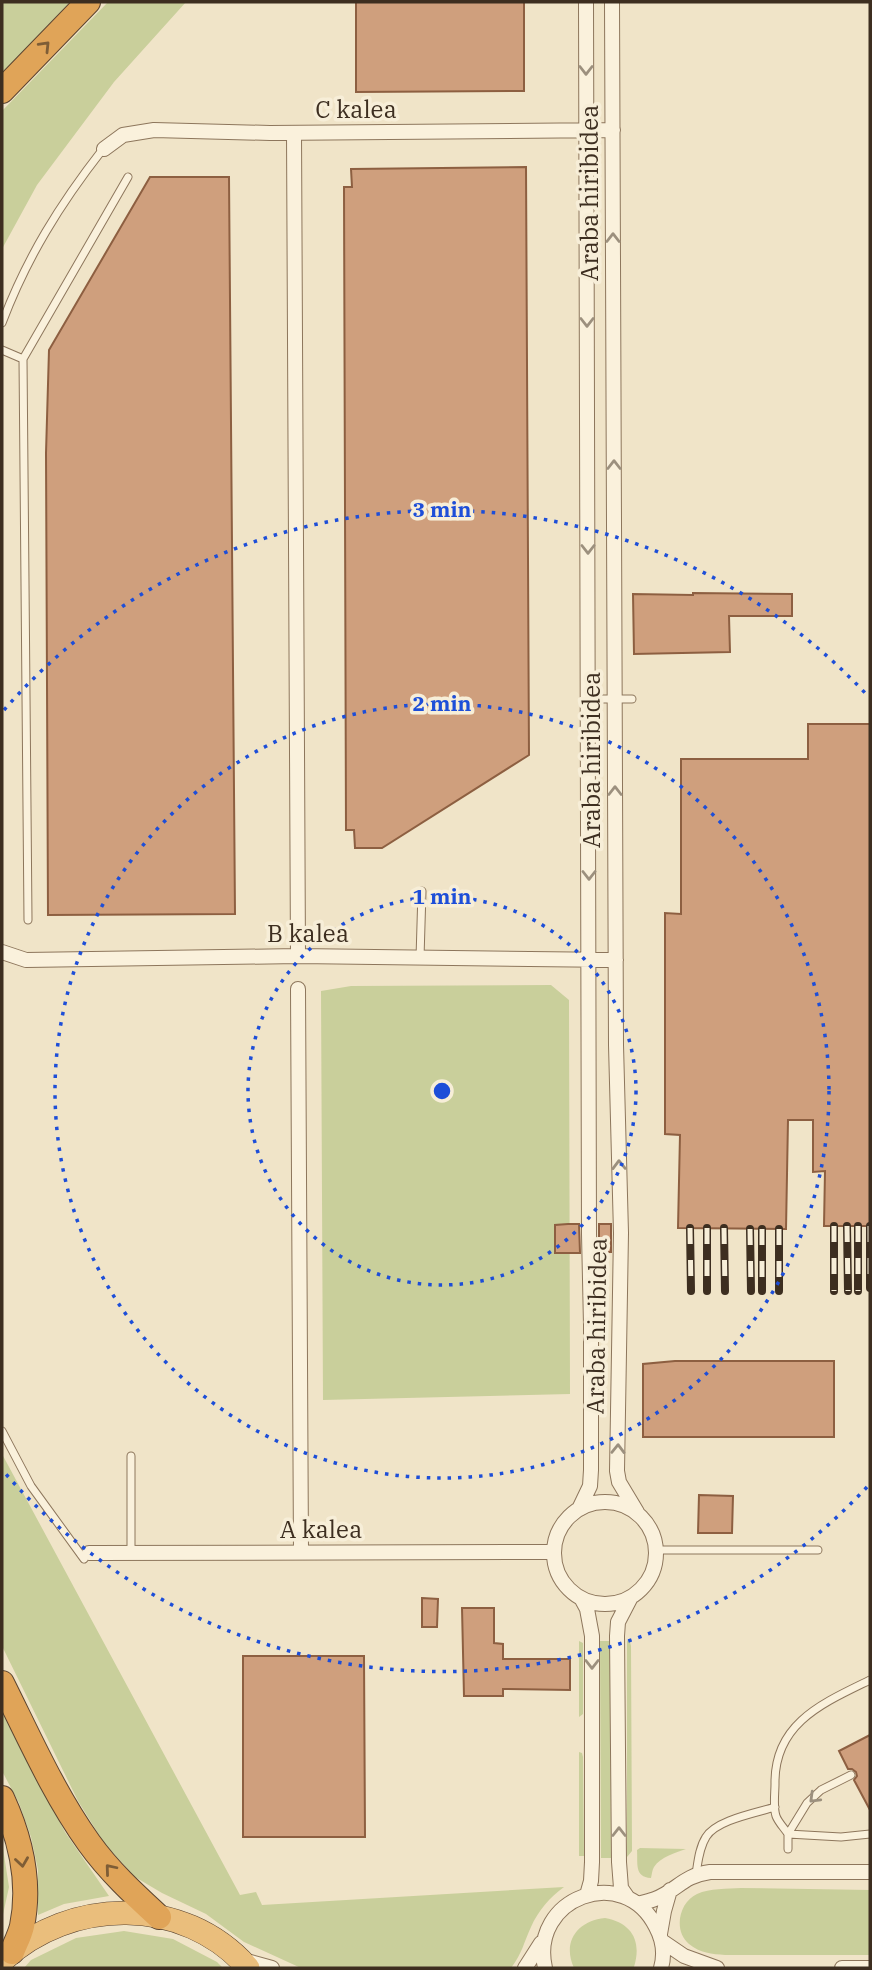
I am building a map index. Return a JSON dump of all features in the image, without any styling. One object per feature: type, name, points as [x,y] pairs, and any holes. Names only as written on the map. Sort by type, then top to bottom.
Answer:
[{"type":"highway","points":[[2,91],[88,2]]},
{"type":"highway","points":[[2,1683],[68,1812],[90,1845],[117,1877],[159,1917]]},
{"type":"highway","points":[[2,1798],[19,1842],[25,1896],[22,1926],[7,1956]]},
{"type":"highway","points":[[7,1956],[38,1934],[66,1922],[97,1914],[128,1913],[159,1917],[188,1926],[215,1940],[243,1964]]},
{"type":"street","name":"Araba hiribidea","points":[[579,1509],[590,1486],[591,1470],[586,2]]},
{"type":"street","name":"Araba hiribidea","points":[[612,2],[616,1045],[621,1233],[617,1471],[620,1482],[637,1512]]},
{"type":"street","name":"C kalea","points":[[104,149],[123,135],[154,130],[295,133],[613,130]]},
{"type":"street","points":[[295,133],[298,956]]},
{"type":"street","name":"B kalea","points":[[2,952],[26,960],[298,956],[616,960]]},
{"type":"street","points":[[298,989],[301,1552]]},
{"type":"street","points":[[593,1503],[624,1505],[637,1512],[647,1522],[653,1534],[656,1550],[655,1565],[642,1589],[615,1603],[597,1604],[570,1590],[561,1579],[554,1552],[557,1535],[566,1520],[579,1509],[593,1503]]},
{"type":"street","name":"A kalea","points":[[86,1556],[131,1553],[554,1552]]},
{"type":"street","points":[[631,1597],[618,1622],[617,1636],[621,1888],[652,1917],[661,1938],[684,1956],[717,1968]]},
{"type":"street","points":[[581,1598],[587,1609],[592,1636],[592,1862],[587,1895]]},
{"type":"street","points":[[524,1968],[559,1911],[572,1901],[587,1895],[615,1894],[633,1901],[655,1899],[687,1878],[710,1872],[870,1872]]},
{"type":"street","points":[[661,1968],[664,1911],[670,1890]]},
{"type":"street","points":[[544,1939],[542,1958],[545,1968]]},
{"type":"street","points":[[243,1964],[272,1968]]},
{"type":"street","points":[[842,1968],[870,1968]]},
{"type":"lane","points":[[2,323],[32,253],[81,177],[104,149]]},
{"type":"lane","points":[[28,920],[23,359],[128,177]]},
{"type":"lane","points":[[2,350],[23,359]]},
{"type":"lane","points":[[589,699],[632,699]]},
{"type":"lane","points":[[420,958],[422,891]]},
{"type":"lane","points":[[2,1431],[31,1486],[86,1556]]},
{"type":"lane","points":[[131,1456],[131,1553]]},
{"type":"lane","points":[[656,1550],[818,1549]]},
{"type":"lane","points":[[789,1849],[788,1834],[776,1816],[775,1807],[775,1762],[786,1737],[814,1709],[870,1680]]},
{"type":"lane","points":[[788,1834],[807,1803],[821,1790],[851,1775]]},
{"type":"lane","points":[[696,1874],[700,1849],[707,1835],[722,1824],[775,1807]]},
{"type":"lane","points":[[788,1834],[841,1837],[870,1834]]},
{"type":"green space","points":[[2,2],[70,2],[2,74]]},
{"type":"green space","points":[[108,2],[186,2],[114,82],[37,185],[2,249],[2,111]]},
{"type":"green space","points":[[551,985],[569,1000],[570,1394],[323,1400],[321,991],[351,986]]},
{"type":"green space","points":[[2,1454],[240,1895],[256,1892],[262,1905],[564,1887],[537,1915],[511,1968],[301,1968],[244,1942],[206,1914],[135,1877],[104,1843],[78,1801],[2,1646]]},
{"type":"green space","points":[[627,1640],[631,1646],[632,1851],[627,1857]]},
{"type":"green space","points":[[579,1641],[583,1643],[583,1714],[579,1717]]},
{"type":"green space","points":[[600,1641],[610,1641],[611,1858],[601,1858]]},
{"type":"green space","points":[[2,1709],[65,1832],[109,1896],[64,1904],[38,1915],[38,1870],[31,1837],[19,1803],[2,1771]]},
{"type":"green space","points":[[579,1752],[583,1757],[584,1856],[579,1856]]},
{"type":"green space","points":[[2,1842],[9,1887],[2,1919]]},
{"type":"green space","points":[[686,1849],[660,1860],[653,1868],[651,1878],[639,1872],[637,1850]]},
{"type":"green space","points":[[741,1888],[870,1890],[870,1955],[725,1955],[702,1951],[689,1944],[680,1925],[680,1917],[686,1903],[697,1894],[707,1891]]},
{"type":"green space","points":[[605,1918],[622,1924],[633,1935],[637,1949],[634,1967],[574,1968],[570,1950],[574,1934],[587,1923]]},
{"type":"green space","points":[[124,1931],[173,1939],[217,1962],[223,1968],[24,1968],[31,1960],[76,1938]]},
{"type":"building","points":[[356,2],[524,2],[524,91],[356,92]]},
{"type":"building","points":[[526,167],[529,755],[382,848],[355,848],[354,830],[346,830],[344,187],[352,187],[351,169]]},
{"type":"building","points":[[150,177],[229,177],[235,914],[48,915],[46,453],[49,350]]},
{"type":"building","points":[[633,594],[792,594],[792,616],[729,616],[730,652],[634,654]]},
{"type":"building","points":[[808,724],[870,724],[870,1226],[824,1226],[825,1171],[813,1172],[813,1120],[788,1120],[786,1229],[678,1228],[680,1135],[665,1134],[665,913],[681,914],[681,759],[808,759]]},
{"type":"building","points":[[579,1224],[580,1253],[555,1253],[555,1225]]},
{"type":"building","points":[[599,1224],[611,1224],[611,1252],[599,1252]]},
{"type":"building","points":[[675,1361],[834,1361],[834,1437],[643,1437],[643,1364]]},
{"type":"building","points":[[699,1495],[733,1496],[732,1533],[698,1533]]},
{"type":"building","points":[[422,1598],[438,1599],[437,1627],[422,1627]]},
{"type":"building","points":[[462,1608],[494,1608],[494,1643],[503,1644],[503,1659],[570,1659],[570,1690],[503,1689],[503,1696],[464,1696]]},
{"type":"building","points":[[243,1656],[364,1656],[365,1837],[243,1837]]},
{"type":"building","points":[[870,1735],[870,1810],[854,1780],[856,1772],[848,1769],[839,1751]]},
{"type":"railway","points":[[834,1226],[834,1291]]},
{"type":"railway","points":[[847,1226],[848,1291]]},
{"type":"railway","points":[[858,1226],[858,1291]]},
{"type":"railway","points":[[870,1226],[870,1288]]},
{"type":"railway","points":[[690,1228],[691,1291]]},
{"type":"railway","points":[[707,1228],[707,1291]]},
{"type":"railway","points":[[724,1228],[725,1291]]},
{"type":"railway","points":[[750,1229],[751,1291]]},
{"type":"railway","points":[[762,1229],[762,1291]]},
{"type":"railway","points":[[779,1229],[779,1291]]}]
